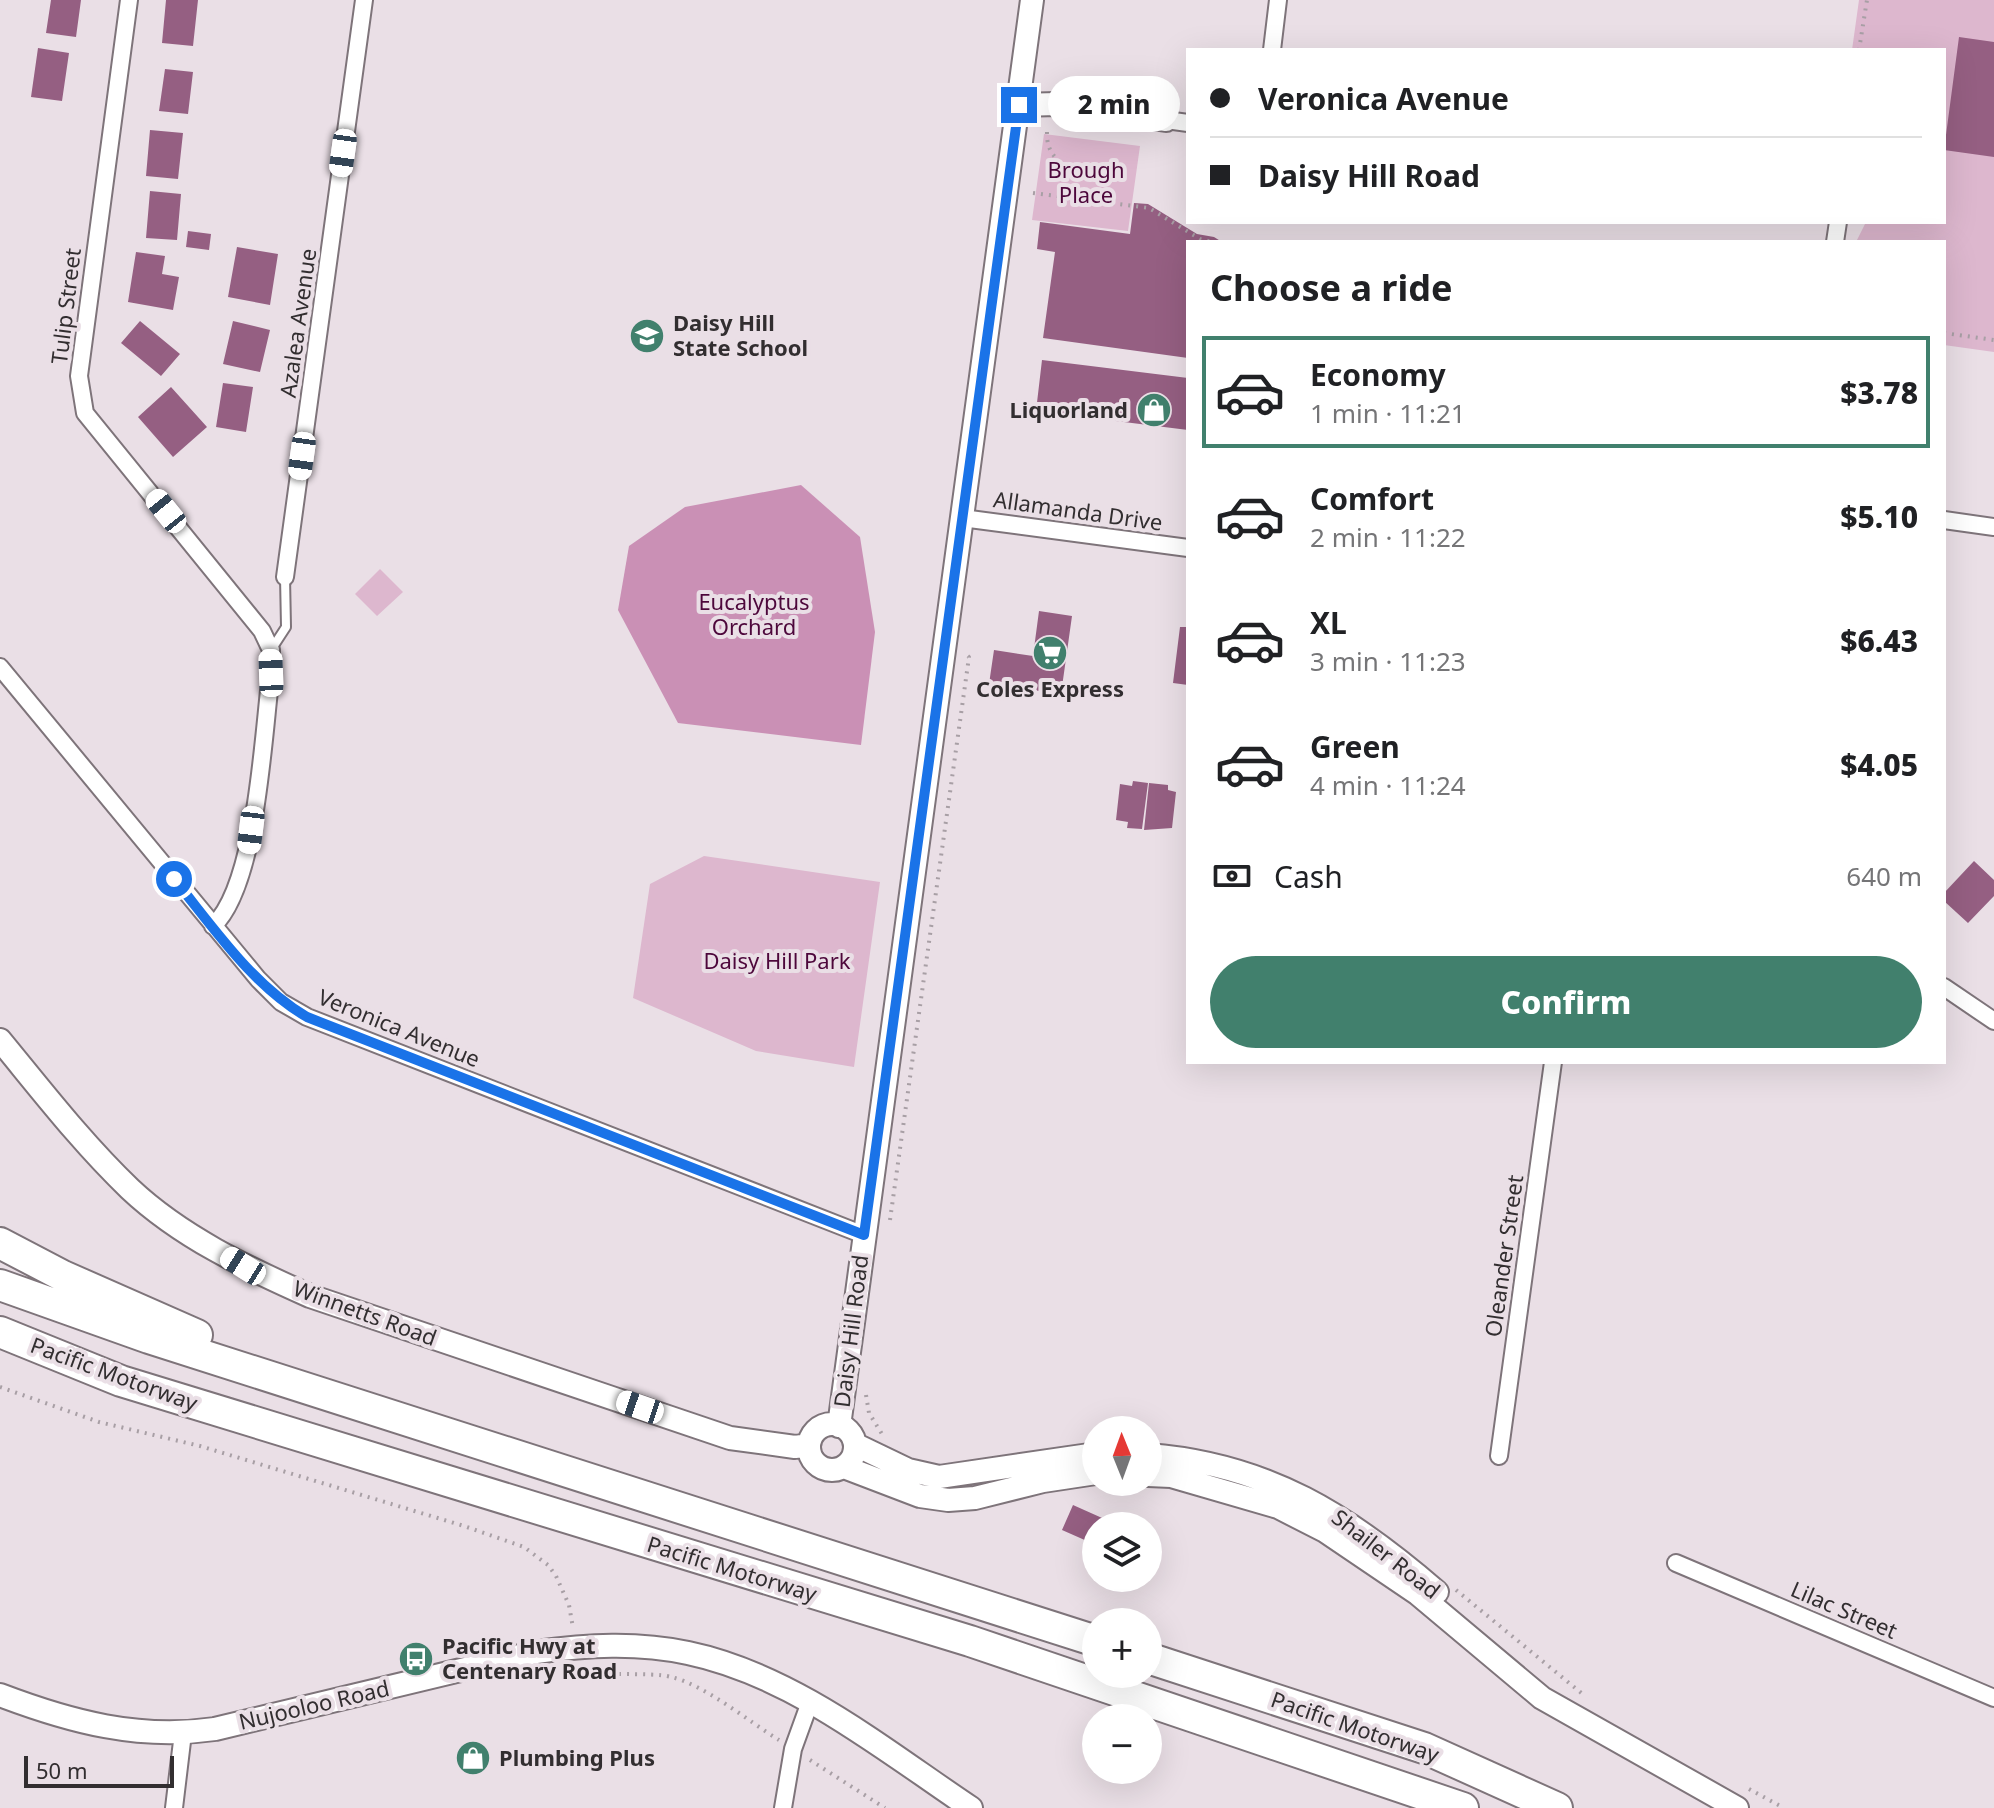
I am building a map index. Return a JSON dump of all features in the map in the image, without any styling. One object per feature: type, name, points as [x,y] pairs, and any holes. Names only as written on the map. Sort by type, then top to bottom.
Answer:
[{"type":"highway","points":[[0,1243],[63,1276],[341,1399]]},
{"type":"highway","name":"Pacific Motorway","points":[[0,1285],[149,1338],[1082,1637]]},
{"type":"highway","name":"Pacific Motorway","points":[[0,1332],[121,1381],[970,1641],[1463,1808]]},
{"type":"highway","name":"Pacific Motorway","points":[[1162,1663],[1424,1748],[1557,1808]]},
{"type":"street","name":"Tulip Street","points":[[129,0],[79,376],[81,395],[85,413],[262,631],[271,650]]},
{"type":"street","name":"Azalea Avenue","points":[[285,577],[364,0]]},
{"type":"street","name":"Daisy Hill Road","points":[[839,1426],[1032,0]]},
{"type":"street","points":[[1272,48],[1278,0]]},
{"type":"street","points":[[1019,105],[1057,104],[1177,122]]},
{"type":"street","name":"Allamanda Drive","points":[[962,518],[1186,548]]},
{"type":"street","points":[[1946,520],[1994,527]]},
{"type":"street","name":"Azalea Avenue","points":[[213,926],[228,908],[247,862],[271,673],[271,650]]},
{"type":"street","name":"Veronica Avenue","points":[[0,667],[213,926],[281,1002],[307,1017],[864,1235]]},
{"type":"street","points":[[1946,988],[1994,1021]]},
{"type":"street","name":"Winnetts Road","points":[[0,1040],[70,1125],[132,1191],[243,1266],[310,1296],[730,1438],[795,1447],[809,1445]]},
{"type":"street","name":"Oleander Street","points":[[1499,1456],[1553,1064]]},
{"type":"street","points":[[839,1426],[851,1433],[856,1445],[853,1458],[844,1467],[830,1470],[817,1465],[809,1445],[820,1428],[839,1426]]},
{"type":"street","points":[[856,1445],[908,1470],[939,1477],[1082,1456]]},
{"type":"street","name":"Shailer Road","points":[[1162,1458],[1243,1472],[1332,1510],[1392,1553],[1508,1649],[1587,1722]]},
{"type":"street","points":[[844,1467],[920,1496],[948,1500],[975,1498],[1043,1481],[1082,1475]]},
{"type":"street","name":"Shailer Road","points":[[1162,1476],[1278,1507],[1325,1531],[1418,1594],[1542,1698],[1737,1808]]},
{"type":"street","name":"Lilac Street","points":[[1676,1563],[1994,1698]]},
{"type":"street","name":"Nujooloo Road","points":[[0,1695],[56,1716],[122,1731],[183,1733],[215,1729],[536,1652],[577,1647],[635,1646],[688,1653],[739,1668],[810,1702],[971,1808]]},
{"type":"street","points":[[783,1808],[793,1749],[810,1702]]},
{"type":"street","points":[[174,1808],[183,1733]]},
{"type":"lane","name":"Azalea Avenue","points":[[271,650],[286,627],[285,577]]},
{"type":"path","points":[[1859,48],[1867,0]]},
{"type":"path","points":[[1047,132],[1046,144],[1061,163],[1104,185],[1111,202]]},
{"type":"path","points":[[1033,193],[1149,208],[1204,240]]},
{"type":"path","points":[[1946,333],[1994,340]]},
{"type":"path","points":[[890,1221],[969,657]]},
{"type":"path","points":[[0,1387],[99,1422],[200,1446],[524,1547],[548,1565],[563,1589],[581,1671],[674,1677],[885,1808]]},
{"type":"path","points":[[866,1394],[869,1413],[884,1437]]},
{"type":"green space","points":[[1859,0],[1994,0],[1994,352],[1946,345],[1946,240],[1857,240],[1865,224],[1946,224],[1946,48],[1852,48]]},
{"type":"green space","name":"Brough Place","points":[[1044,134],[1140,146],[1128,231],[1032,220]]},
{"type":"green space","name":"Eucalyptus Orchard","points":[[801,485],[860,537],[875,632],[861,745],[678,723],[618,610],[629,546],[685,507]]},
{"type":"green space","points":[[380,569],[403,592],[377,616],[355,594]]},
{"type":"green space","name":"Daisy Hill Park","points":[[704,856],[880,882],[854,1067],[756,1051],[633,998],[650,884]]},
{"type":"building","points":[[51,0],[81,0],[76,37],[46,33]]},
{"type":"building","points":[[166,0],[198,0],[193,46],[162,43]]},
{"type":"building","points":[[1959,37],[1994,42],[1994,157],[1946,150]]},
{"type":"building","points":[[38,48],[69,53],[62,101],[31,97]]},
{"type":"building","points":[[165,69],[193,72],[188,114],[159,111]]},
{"type":"building","points":[[150,130],[183,133],[178,179],[146,176]]},
{"type":"building","points":[[150,191],[181,194],[177,240],[146,238]]},
{"type":"building","points":[[1134,203],[1148,204],[1197,234],[1219,240],[1186,240],[1186,358],[1043,338],[1055,252],[1037,249],[1040,222],[1130,234]]},
{"type":"building","points":[[188,231],[211,234],[209,250],[186,247]]},
{"type":"building","points":[[237,247],[278,254],[270,305],[228,297]]},
{"type":"building","points":[[136,252],[165,256],[162,274],[179,277],[173,310],[128,302]]},
{"type":"building","points":[[140,321],[180,354],[161,376],[121,343]]},
{"type":"building","points":[[233,321],[270,330],[260,372],[223,364]]},
{"type":"building","points":[[1042,360],[1186,378],[1186,430],[1036,411]]},
{"type":"building","points":[[223,383],[253,387],[246,432],[216,427]]},
{"type":"building","points":[[171,387],[207,427],[173,457],[138,417]]},
{"type":"building","name":"Coles Express","points":[[1039,611],[1072,616],[1061,694],[989,684],[994,650],[1033,656]]},
{"type":"building","points":[[1180,627],[1186,627],[1186,685],[1173,683]]},
{"type":"building","points":[[1133,781],[1148,783],[1142,829],[1127,828],[1128,822],[1116,820],[1120,784],[1132,786]]},
{"type":"building","points":[[1149,783],[1168,785],[1168,790],[1176,792],[1172,828],[1144,830]]},
{"type":"building","points":[[1974,861],[1994,880],[1994,896],[1968,923],[1946,903],[1946,891]]},
{"type":"building","points":[[1073,1505],[1089,1512],[1082,1512],[1082,1539],[1062,1530]]},
{"type":"place","name":"Daisy Hill State School","points":[[647,336]]},
{"type":"place","name":"Liquorland","points":[[1154,410]]},
{"type":"place","name":"Coles Express","points":[[1050,653]]},
{"type":"place","name":"Pacific Hwy at Centenary Road","points":[[416,1659]]},
{"type":"place","name":"Plumbing Plus","points":[[473,1758]]},
{"type":"route","points":[[174,879],[258,979],[281,1002],[307,1017],[864,1235],[1019,105]]}]
